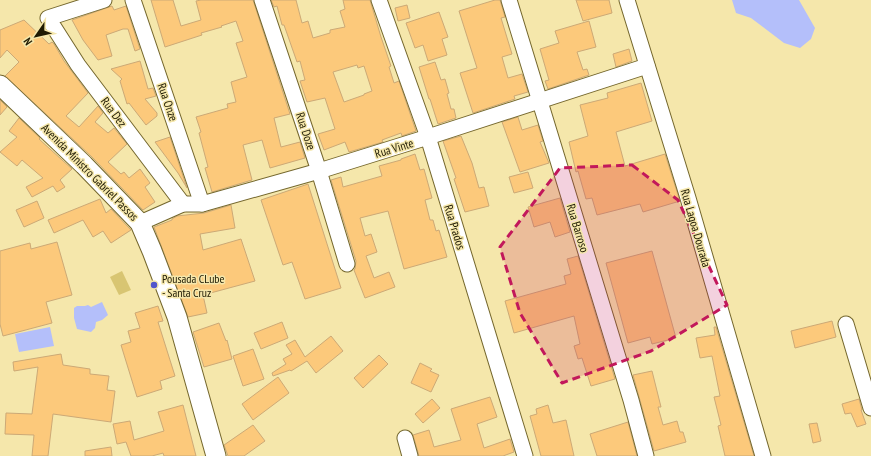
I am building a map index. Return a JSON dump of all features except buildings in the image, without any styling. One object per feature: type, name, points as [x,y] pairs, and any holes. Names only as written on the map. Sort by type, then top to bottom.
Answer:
[{"type":"main road","name":"Avenida Ministro Gabriel Passos","points":[[0,86],[84,165],[140,223],[177,316],[216,456]]},
{"type":"street","name":"Rua Dez","points":[[104,0],[48,18],[78,65],[183,204]]},
{"type":"street","name":"Rua Onze","points":[[133,0],[202,204]]},
{"type":"street","name":"Rua Doze","points":[[262,0],[319,171],[347,264]]},
{"type":"street","name":"Rua Prados","points":[[379,0],[428,138],[525,456]]},
{"type":"street","name":"Rua Barroso","points":[[509,0],[631,400],[646,456]]},
{"type":"street","name":"Rua Lagoa Dourada","points":[[627,0],[688,198],[763,456]]},
{"type":"street","name":"Rua Vinte","points":[[140,223],[183,204],[202,204],[319,171],[428,138],[647,66]]},
{"type":"street","points":[[846,324],[871,408]]},
{"type":"street","points":[[405,438],[410,456]]},
{"type":"highlighted area","points":[[632,165],[678,200],[727,305],[651,351],[562,383],[520,313],[500,247],[560,168]]},
{"type":"shaded area","points":[[122,271],[131,290],[119,295],[110,277]]},
{"type":"water","points":[[732,0],[799,0],[815,28],[811,39],[800,48],[784,43],[751,18],[736,13]]},
{"type":"water","points":[[102,302],[108,315],[102,320],[96,322],[95,328],[91,332],[77,329],[74,318],[74,308],[77,306],[88,305],[91,307]]},
{"type":"water","points":[[50,327],[54,346],[19,352],[15,334]]},
{"type":"place","name":"Pousada CLube - Santa Cruz","points":[[154,285]]}]
